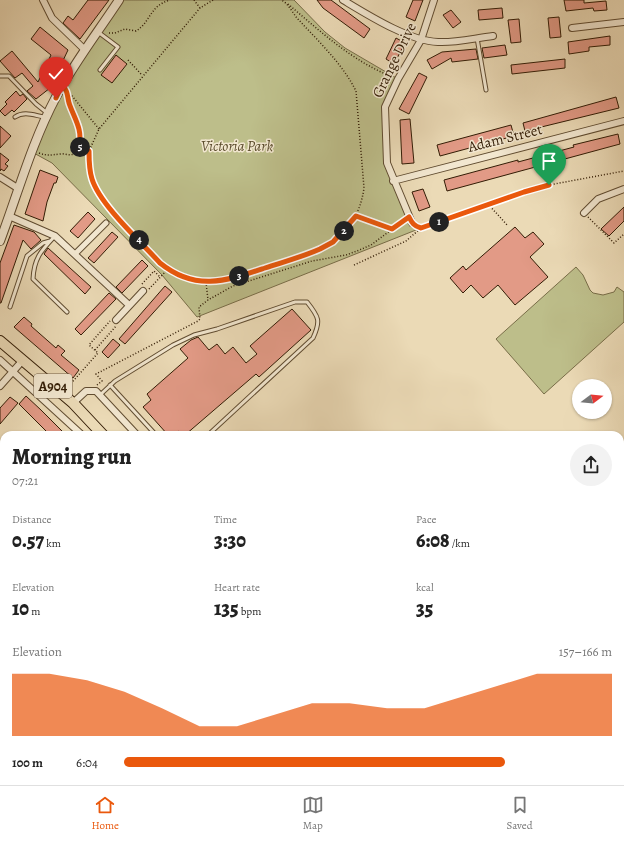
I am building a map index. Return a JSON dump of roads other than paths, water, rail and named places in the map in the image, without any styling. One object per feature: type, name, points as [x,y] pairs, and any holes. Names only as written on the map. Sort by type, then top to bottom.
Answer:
[{"type":"main road","name":"A904","points":[[0,342],[73,403],[99,431]]},
{"type":"street","points":[[43,0],[52,18],[85,50]]},
{"type":"street","points":[[0,241],[33,150],[62,85],[119,0]]},
{"type":"street","points":[[343,0],[374,18],[421,40],[438,42],[493,36]]},
{"type":"street","name":"Grange Drive","points":[[412,223],[393,181],[387,163],[385,107],[398,79],[421,40],[434,0]]},
{"type":"street","points":[[572,28],[624,22]]},
{"type":"street","name":"Adam Street","points":[[393,181],[624,121]]},
{"type":"street","points":[[0,177],[19,189]]},
{"type":"street","points":[[584,213],[598,199],[624,189]]},
{"type":"street","points":[[9,216],[55,236],[129,305]]},
{"type":"street","points":[[75,254],[106,223]]},
{"type":"street","points":[[114,319],[129,305],[142,288]]},
{"type":"street","points":[[0,360],[78,431]]},
{"type":"street","points":[[0,386],[14,372],[23,360]]},
{"type":"street","points":[[73,403],[83,393],[91,390],[96,391],[133,431]]},
{"type":"lane","points":[[98,31],[118,47],[100,70]]},
{"type":"lane","points":[[477,38],[486,90]]},
{"type":"lane","points":[[0,76],[8,76],[47,116]]},
{"type":"lane","points":[[15,117],[20,113],[47,116]]},
{"type":"lane","points":[[55,236],[39,252],[34,266],[33,279],[67,312]]},
{"type":"lane","points":[[10,307],[27,256],[44,243],[50,241]]},
{"type":"lane","points":[[100,395],[110,385],[173,345],[194,335],[295,302],[307,302],[318,315],[319,327],[313,338],[212,431]]},
{"type":"lane","points":[[110,385],[152,431]]},
{"type":"park label","name":"Victoria Park","points":[[237,146]]}]
